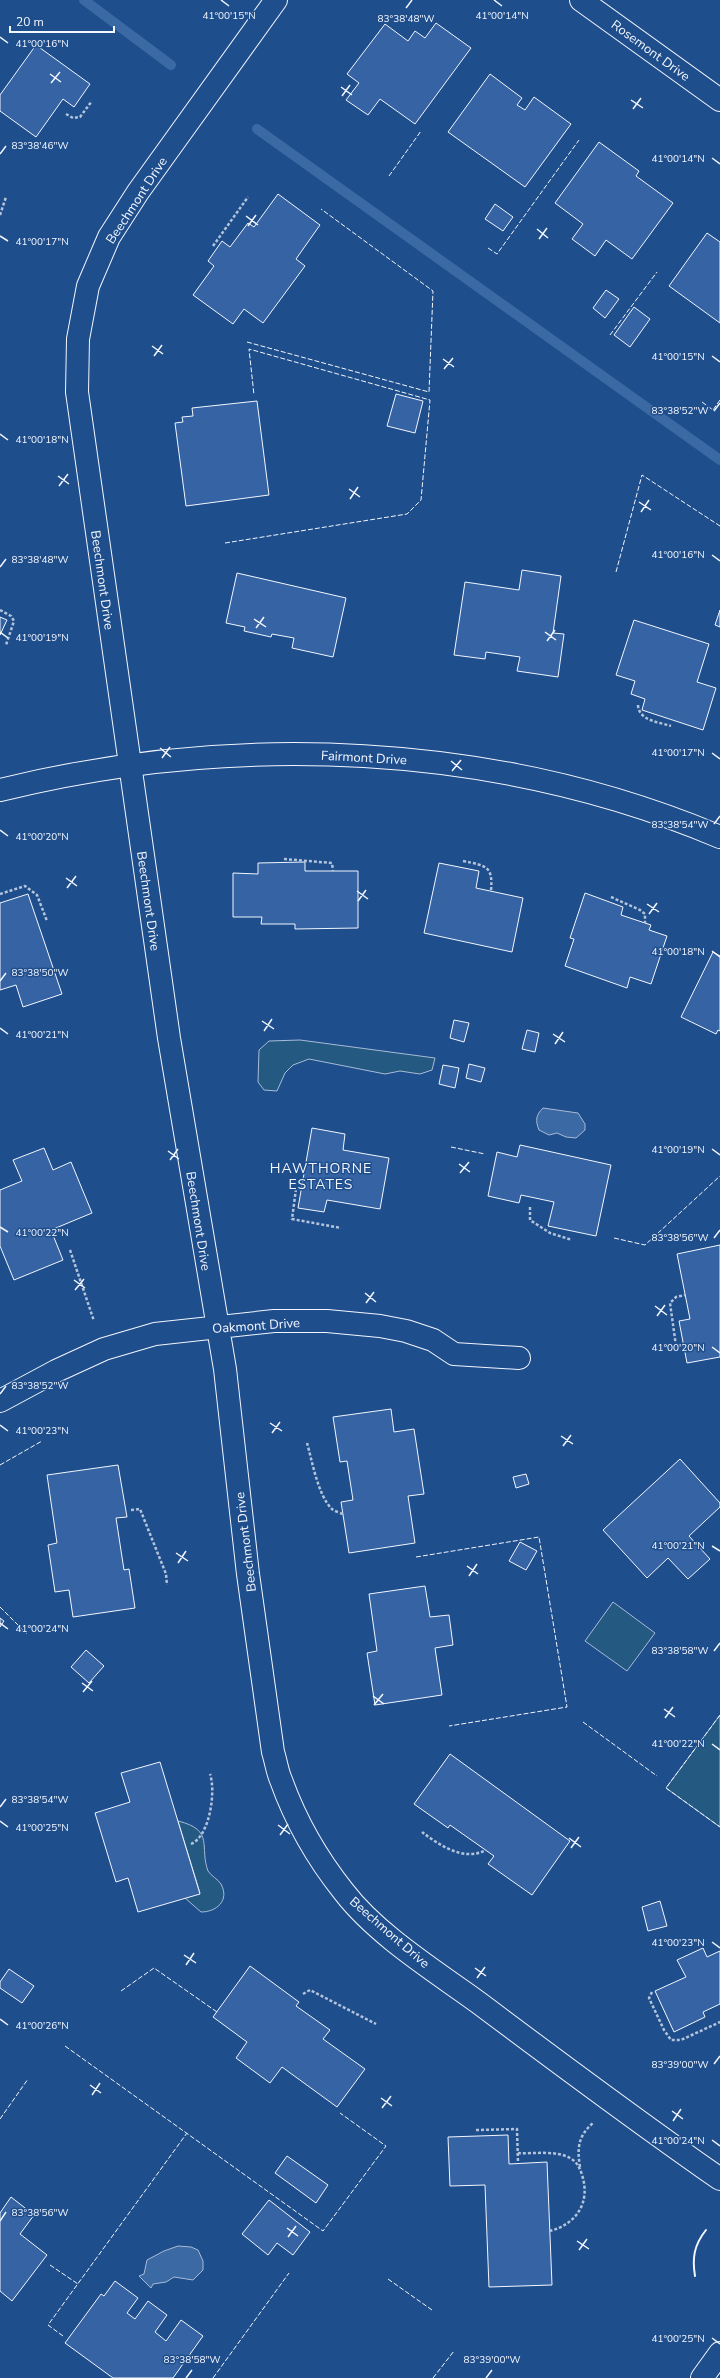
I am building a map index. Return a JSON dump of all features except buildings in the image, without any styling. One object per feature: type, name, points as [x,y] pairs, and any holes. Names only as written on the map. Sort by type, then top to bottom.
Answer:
[{"type":"street","name":"Beechmont Drive","points":[[276,0],[138,192],[109,237],[88,286],[78,339],[77,392],[169,1038],[216,1327],[225,1369],[248,1574],[274,1752],[280,1778],[300,1828],[313,1851],[345,1894],[364,1913],[404,1948],[612,2102],[720,2179]]},
{"type":"street","name":"Rosemont Drive","points":[[581,0],[720,100]]},
{"type":"street","name":"Fairmont Drive","points":[[0,790],[129,765],[247,755],[325,755],[410,760],[479,768],[555,783],[629,804],[720,837]]},
{"type":"street","name":"Oakmont Drive","points":[[0,1400],[56,1371],[104,1349],[155,1334],[274,1321],[327,1321],[380,1326],[406,1331],[433,1340],[454,1354],[519,1358]]},
{"type":"street","points":[[702,2378],[720,2353]]},
{"type":"path","points":[[66,114],[74,118],[80,117],[92,101]]},
{"type":"path","points":[[213,246],[248,196]]},
{"type":"path","points":[[0,215],[6,197]]},
{"type":"path","points":[[0,610],[14,620],[6,646]]},
{"type":"path","points":[[638,705],[639,711],[644,717],[671,726]]},
{"type":"path","points":[[284,859],[332,863],[332,871]]},
{"type":"path","points":[[463,861],[481,864],[489,869],[493,875],[491,891]]},
{"type":"path","points":[[0,894],[25,886],[37,895],[47,921]]},
{"type":"path","points":[[611,897],[640,910],[645,914],[645,923]]},
{"type":"path","points":[[296,1190],[292,1219],[341,1228]]},
{"type":"path","points":[[530,1207],[530,1220],[550,1233],[572,1240]]},
{"type":"path","points":[[70,1250],[104,1349]]},
{"type":"path","points":[[676,1346],[670,1302],[676,1297],[685,1295]]},
{"type":"path","points":[[307,1443],[323,1494],[332,1509],[343,1514]]},
{"type":"path","points":[[131,1510],[140,1509],[166,1574],[167,1585]]},
{"type":"path","points":[[191,1844],[196,1842],[205,1831],[213,1784],[210,1774]]},
{"type":"path","points":[[422,1832],[453,1852],[480,1853],[486,1850]]},
{"type":"path","points":[[303,1994],[310,1990],[376,2024]]},
{"type":"path","points":[[652,1992],[649,1998],[664,2030],[671,2040],[681,2040],[720,2022]]},
{"type":"path","points":[[550,2231],[563,2228],[572,2221],[583,2204],[586,2194],[580,2169],[579,2141],[584,2131],[600,2117],[612,2102]]},
{"type":"path","points":[[476,2130],[517,2129],[518,2163]]},
{"type":"path","points":[[518,2153],[556,2154],[568,2157],[575,2161],[580,2169]]},
{"type":"shaded area","points":[[300,1040],[435,1058],[432,1070],[420,1074],[400,1071],[385,1074],[309,1059],[293,1065],[285,1073],[277,1091],[264,1090],[258,1082],[259,1050],[269,1041]]},
{"type":"shaded area","points":[[543,1108],[578,1113],[585,1124],[585,1130],[576,1138],[566,1137],[557,1133],[549,1135],[539,1130],[537,1118]]},
{"type":"shaded area","points":[[613,1602],[655,1633],[627,1671],[585,1641]]},
{"type":"shaded area","points":[[720,1715],[720,1827],[666,1788]]},
{"type":"shaded area","points":[[178,1821],[190,1825],[197,1829],[201,1834],[204,1840],[208,1871],[221,1884],[224,1896],[223,1900],[216,1908],[212,1910],[201,1912],[185,1898],[200,1893]]},
{"type":"shaded area","points":[[178,2246],[191,2247],[198,2250],[203,2261],[203,2270],[193,2280],[174,2277],[166,2282],[153,2284],[151,2288],[139,2276],[144,2274],[147,2260],[164,2251]]},
{"type":"waterway","points":[[84,0],[171,65]]},
{"type":"waterway","points":[[257,129],[720,460]]},
{"type":"fence","points":[[389,176],[421,131]]},
{"type":"fence","points":[[488,248],[497,254],[579,140]]},
{"type":"fence","points":[[247,342],[429,392],[433,291],[321,209]]},
{"type":"fence","points":[[610,335],[657,272]]},
{"type":"fence","points":[[225,543],[407,514],[421,500],[430,400],[249,349],[254,395]]},
{"type":"fence","points":[[702,402],[713,410],[720,400]]},
{"type":"fence","points":[[616,572],[642,475],[720,526]]},
{"type":"fence","points":[[451,1147],[485,1154]]},
{"type":"fence","points":[[614,1238],[645,1245],[720,1176]]},
{"type":"fence","points":[[0,1465],[42,1441]]},
{"type":"fence","points":[[416,1557],[539,1537],[567,1707],[449,1726]]},
{"type":"fence","points":[[0,1607],[27,1634]]},
{"type":"fence","points":[[720,1715],[666,1788],[720,1827]]},
{"type":"fence","points":[[583,1722],[657,1776]]},
{"type":"fence","points":[[121,1991],[154,1968],[217,2012]]},
{"type":"fence","points":[[65,2046],[323,2231],[386,2146],[340,2113]]},
{"type":"fence","points":[[0,2119],[28,2079]]},
{"type":"fence","points":[[63,2336],[48,2325],[187,2133]]},
{"type":"fence","points":[[50,2265],[78,2284]]},
{"type":"fence","points":[[213,2378],[289,2273]]},
{"type":"fence","points":[[388,2279],[432,2310]]},
{"type":"fence","points":[[433,2378],[454,2351]]},
{"type":"wall","points":[[695,2276],[694,2257],[696,2246],[706,2230]]},
{"type":"district","name":"HAWTHORNE ESTATES","points":[[321,1176]]}]
